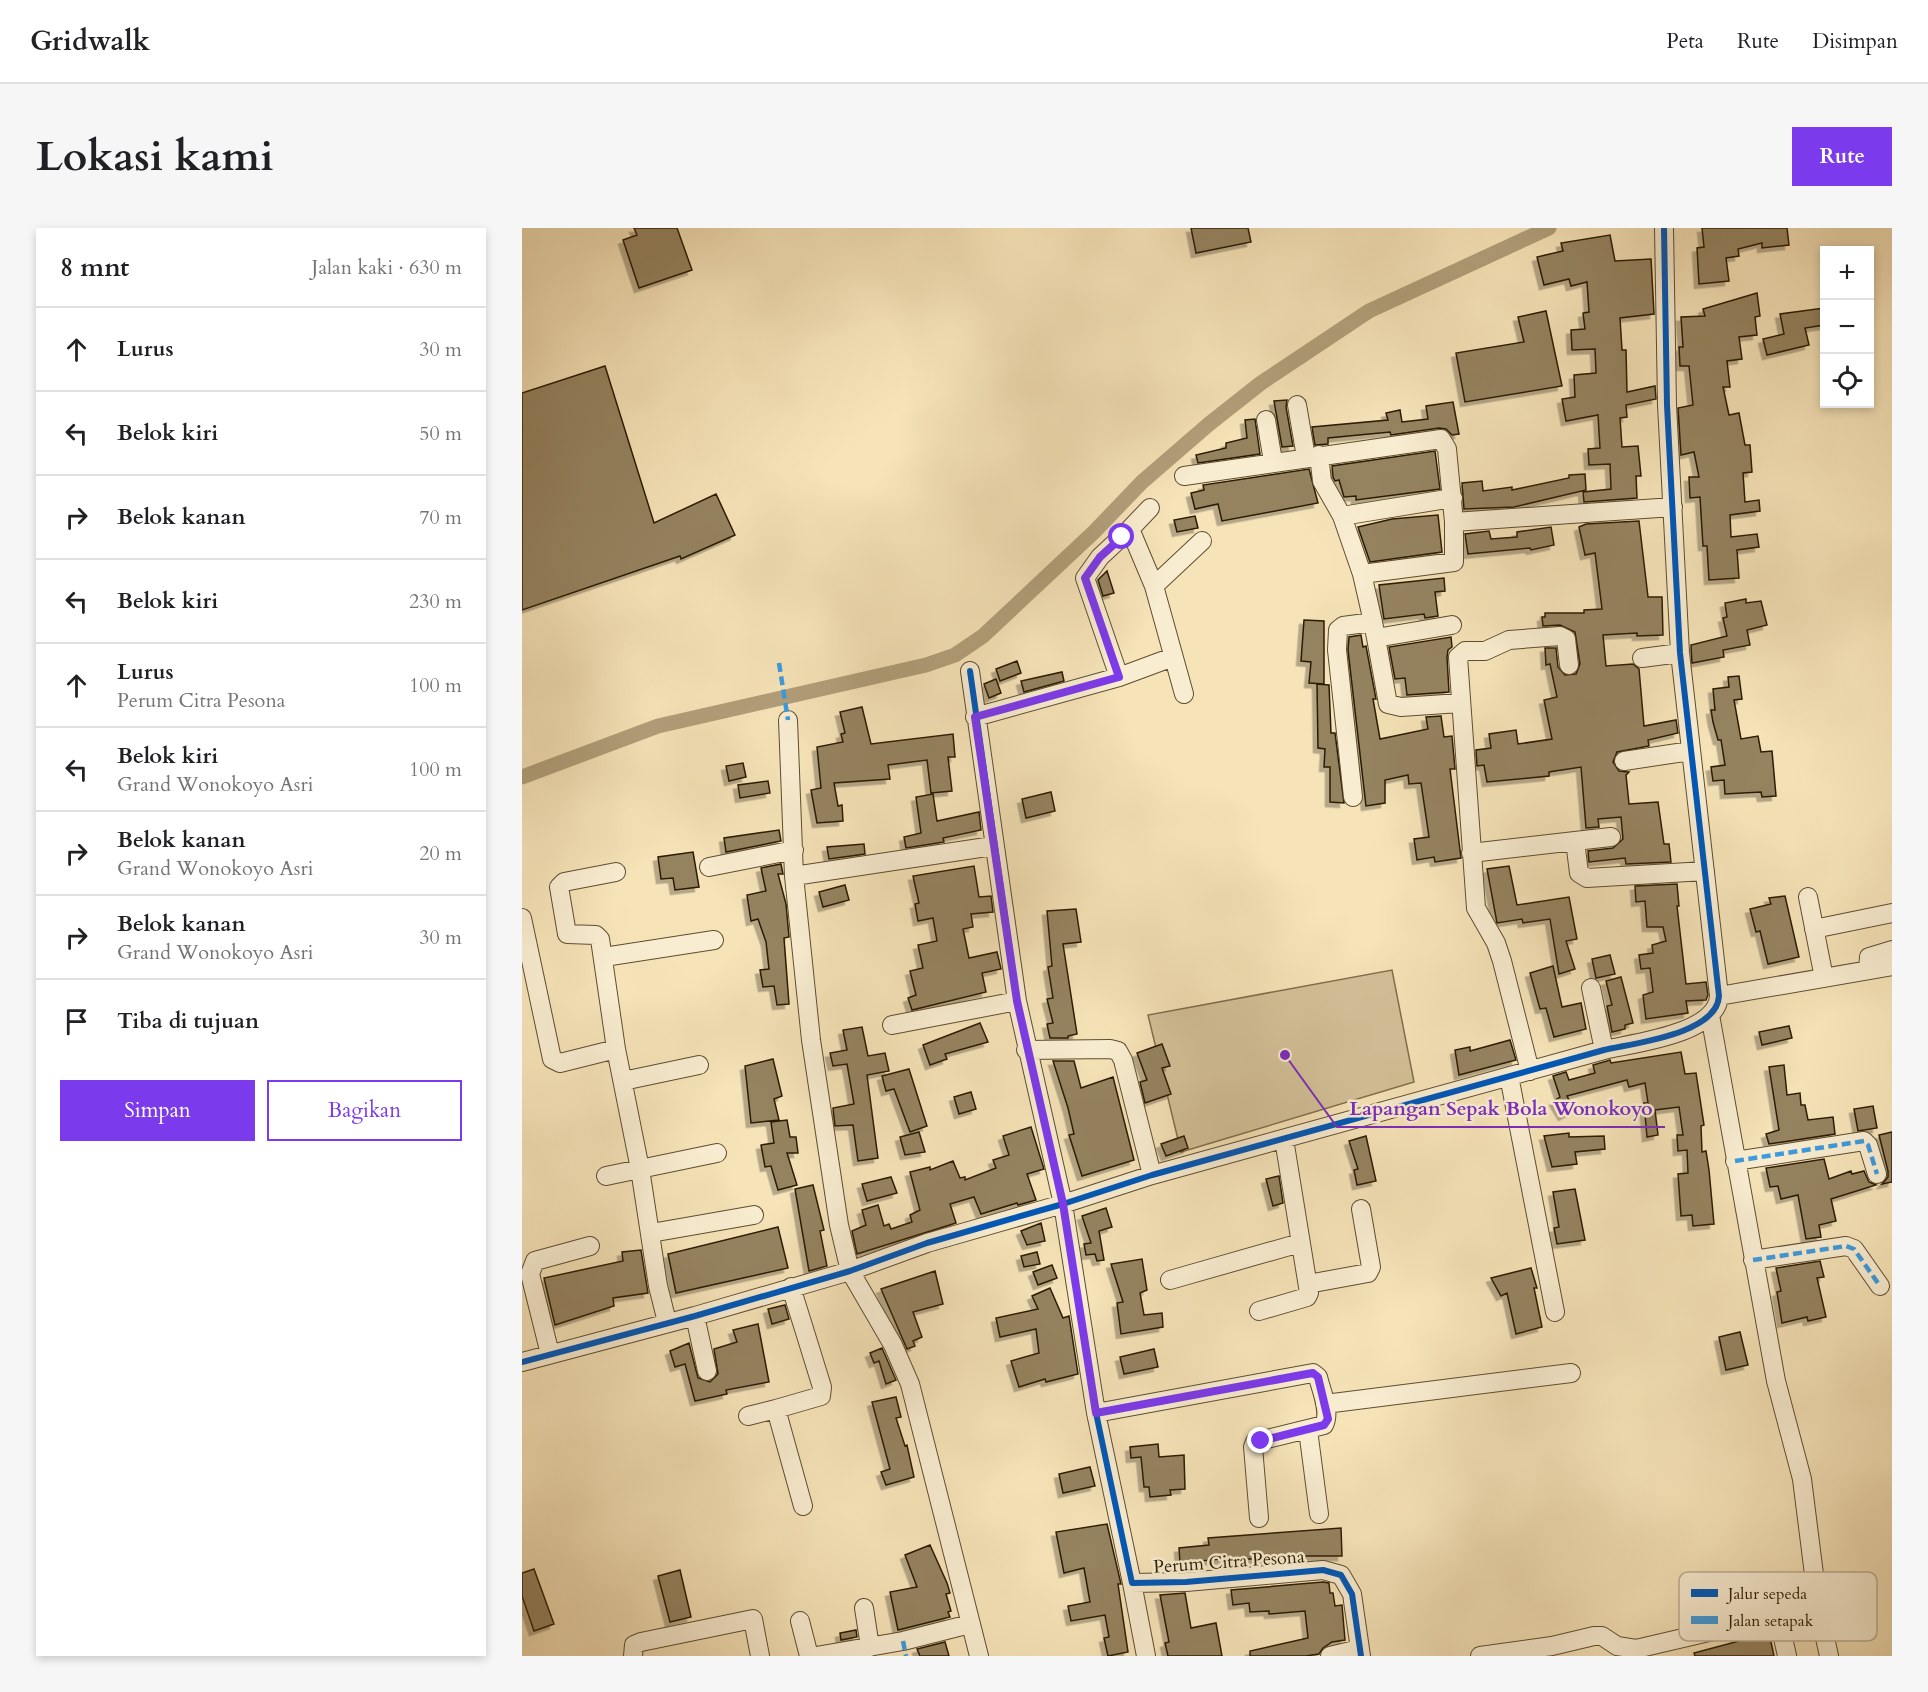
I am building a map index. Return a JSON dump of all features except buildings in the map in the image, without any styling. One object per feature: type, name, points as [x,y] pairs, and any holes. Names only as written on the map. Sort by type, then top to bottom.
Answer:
[{"type":"street","points":[[522,1362],[695,1316],[850,1271],[927,1243],[1063,1204],[1152,1175],[1604,1050],[1686,1030],[1710,1015],[1718,1006],[1719,996],[1680,653],[1667,405],[1664,228]]},
{"type":"street","points":[[1298,405],[1312,456],[1322,481],[1342,516],[1362,574],[1388,704],[1401,706],[1460,699]]},
{"type":"street","points":[[1266,420],[1273,461]]},
{"type":"street","points":[[1184,476],[1273,461],[1441,439],[1447,449],[1454,498],[1455,556],[1450,564],[1362,574]]},
{"type":"street","points":[[1342,516],[1454,498]]},
{"type":"street","points":[[1455,522],[1673,507]]},
{"type":"street","points":[[1119,677],[1085,578],[1100,557],[1150,508]]},
{"type":"street","points":[[1130,529],[1154,586],[1184,694]]},
{"type":"street","points":[[1154,586],[1202,541]]},
{"type":"street","points":[[1353,797],[1336,634],[1343,627],[1375,630],[1452,626]]},
{"type":"street","points":[[1530,1071],[1499,952],[1476,908],[1458,657],[1461,653],[1485,651],[1509,640],[1564,637],[1569,665]]},
{"type":"street","points":[[1642,658],[1680,653]]},
{"type":"street","points":[[975,717],[1119,677],[1173,657]]},
{"type":"street","name":"Perum Citra Pesona","points":[[970,671],[993,846],[1017,1001],[1026,1050],[1063,1204],[1096,1413],[1132,1583],[1186,1582],[1323,1570],[1341,1575],[1352,1594],[1360,1653]]},
{"type":"street","points":[[788,720],[794,876],[813,1051],[839,1225],[850,1271],[893,1345],[910,1384],[979,1656]]},
{"type":"street","points":[[1624,761],[1691,751]]},
{"type":"street","points":[[1471,853],[1611,837]]},
{"type":"street","points":[[1575,841],[1579,873],[1587,878],[1705,871]]},
{"type":"street","points":[[794,876],[993,846]]},
{"type":"street","points":[[709,867],[794,850]]},
{"type":"street","points":[[616,872],[564,882],[559,887],[567,934],[598,936],[616,1048],[651,1233],[658,1286],[667,1322]]},
{"type":"street","points":[[1808,897],[1824,978]]},
{"type":"street","points":[[1815,929],[1892,913]]},
{"type":"street","points":[[522,918],[552,1059],[560,1063],[616,1048]]},
{"type":"street","points":[[603,957],[714,940]]},
{"type":"street","points":[[1868,970],[1869,957],[1892,950]]},
{"type":"street","points":[[1719,996],[1892,966]]},
{"type":"street","points":[[1592,988],[1604,1050]]},
{"type":"street","points":[[892,1025],[1017,1001]]},
{"type":"street","points":[[1710,1015],[1776,1381],[1802,1479],[1814,1572]]},
{"type":"street","points":[[1026,1050],[1110,1049],[1118,1051],[1123,1060],[1152,1175]]},
{"type":"street","points":[[623,1082],[699,1065]]},
{"type":"street","points":[[1509,1076],[1555,1312]]},
{"type":"street","points":[[1259,1311],[1307,1297],[1308,1284],[1284,1139]]},
{"type":"street","points":[[1735,1161],[1864,1141],[1868,1145],[1877,1174]]},
{"type":"street","points":[[606,1176],[717,1153]]},
{"type":"street","points":[[1308,1284],[1368,1273],[1371,1268],[1361,1209]]},
{"type":"street","points":[[651,1233],[754,1215]]},
{"type":"street","points":[[1170,1280],[1300,1243]]},
{"type":"street","points":[[550,1354],[530,1274],[531,1268],[535,1261],[590,1246]]},
{"type":"street","points":[[1753,1260],[1846,1246],[1854,1249],[1880,1286]]},
{"type":"street","points":[[748,1416],[821,1396],[822,1387],[791,1287]]},
{"type":"street","points":[[695,1316],[707,1371]]},
{"type":"street","points":[[1096,1413],[1313,1373],[1318,1377],[1325,1404],[1328,1419],[1324,1425],[1255,1442],[1259,1518]]},
{"type":"street","points":[[1325,1404],[1571,1373]]},
{"type":"street","points":[[776,1409],[803,1506]]},
{"type":"street","points":[[1308,1430],[1319,1514]]},
{"type":"street","points":[[1132,1583],[1146,1656]]},
{"type":"street","points":[[864,1608],[870,1647]]},
{"type":"street","points":[[633,1656],[634,1645],[641,1642],[753,1619],[760,1656]]},
{"type":"street","points":[[800,1621],[809,1656]]},
{"type":"street","points":[[816,1656],[870,1647],[905,1648],[970,1624]]},
{"type":"street","points":[[1490,1655],[1553,1651],[1594,1636],[1602,1636],[1618,1651],[1679,1639]]},
{"type":"street","points":[[1784,1641],[1787,1656]]},
{"type":"street","points":[[1826,1641],[1829,1656]]},
{"type":"street","points":[[1330,1656],[1360,1653]]},
{"type":"shaded area","points":[[1392,970],[1414,1082],[1181,1152],[1148,1015]]},
{"type":"waterway","points":[[522,777],[658,726],[926,665],[955,655],[983,636],[1094,532],[1142,482],[1261,383],[1369,311],[1549,228]]},
{"type":"marked path","points":[[779,663],[788,720]]},
{"type":"marked path","points":[[1735,1161],[1864,1141],[1868,1145],[1877,1174]]},
{"type":"marked path","points":[[1753,1260],[1846,1246],[1854,1249],[1880,1286]]},
{"type":"marked path","points":[[903,1641],[906,1656]]},
{"type":"cycle path","points":[[522,1362],[695,1316],[850,1271],[927,1243],[1063,1204],[1152,1175],[1604,1050],[1672,1035],[1690,1028],[1715,1009],[1719,996],[1680,653],[1667,405],[1664,228]]},
{"type":"cycle path","points":[[970,671],[1017,1001],[1063,1204],[1096,1413],[1132,1583],[1186,1582],[1323,1570],[1341,1575],[1352,1594],[1361,1656]]},
{"type":"place","name":"Lapangan Sepak Bola Wonokoyo","points":[[1285,1055]]},
{"type":"route","points":[[1122,537],[1100,557],[1085,578],[1119,677],[975,717],[993,846],[1026,1050],[1063,1204],[1096,1413],[1313,1373],[1318,1377],[1328,1419],[1324,1425],[1261,1441]]}]
